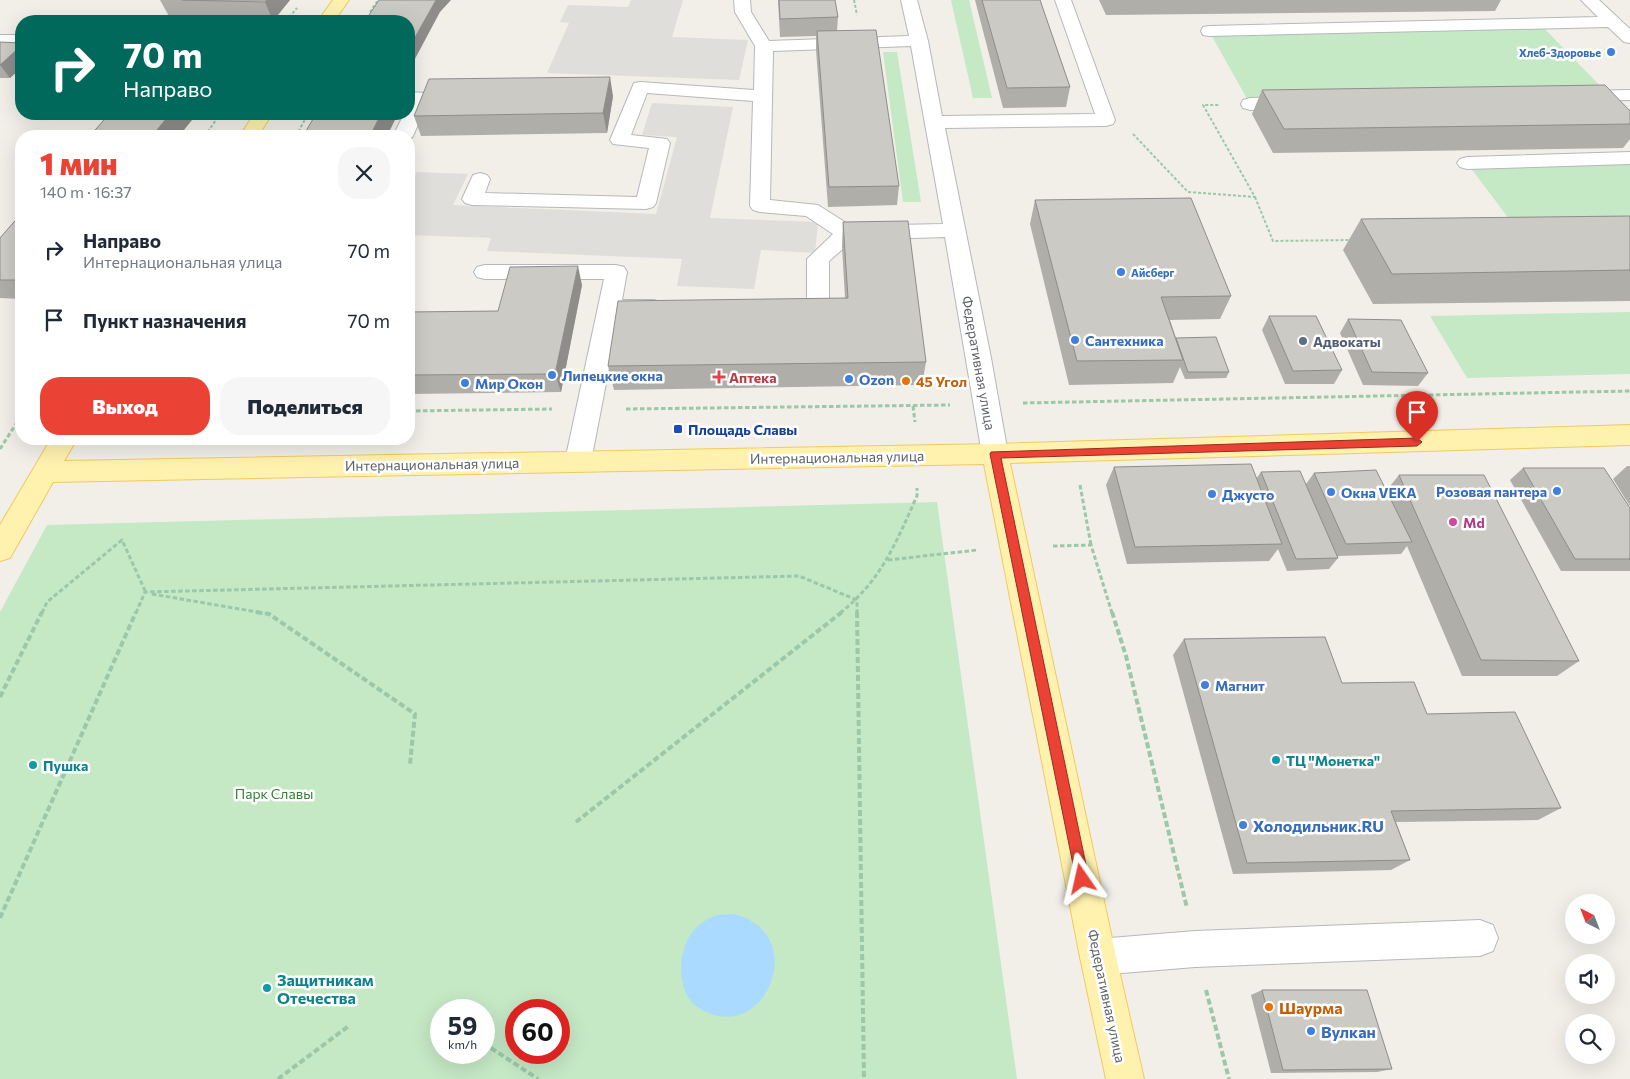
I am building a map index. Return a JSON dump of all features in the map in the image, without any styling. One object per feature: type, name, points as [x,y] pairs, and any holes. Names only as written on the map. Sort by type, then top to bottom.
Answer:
[{"type":"main road","points":[[330,15],[341,0]]},
{"type":"main road","name":"Интернациональная улица","points":[[44,472],[995,454],[1630,435]]},
{"type":"main road","points":[[0,550],[60,445]]},
{"type":"main road","name":"Федеративная улица","points":[[995,454],[1098,957],[1125,1079]]},
{"type":"street","points":[[742,0],[743,12],[764,46],[760,206],[811,210],[847,233],[954,230]]},
{"type":"street","name":"Федеративная улица","points":[[908,0],[919,41],[935,122],[982,373],[995,454]]},
{"type":"street","points":[[935,122],[1106,120],[1064,0]]},
{"type":"street","points":[[1589,0],[1630,38]]},
{"type":"street","points":[[1209,31],[1612,22]]},
{"type":"street","points":[[0,40],[15,40]]},
{"type":"street","points":[[764,46],[919,41]]},
{"type":"street","points":[[480,179],[472,199],[646,203],[660,143],[620,140],[640,87],[763,96]]},
{"type":"street","points":[[1559,97],[1630,95]]},
{"type":"street","points":[[415,97],[421,97],[415,110]]},
{"type":"street","points":[[1250,104],[1310,103]]},
{"type":"street","points":[[1467,162],[1630,158]]},
{"type":"street","points":[[768,308],[818,308],[818,259],[847,233]]},
{"type":"street","points":[[485,272],[616,272],[578,461]]},
{"type":"street","points":[[609,308],[679,308]]},
{"type":"street","points":[[1098,957],[1195,949],[1480,938]]},
{"type":"path","points":[[1250,104],[1203,105],[1255,197],[1273,241],[1357,240]]},
{"type":"path","points":[[1106,120],[1136,136],[1188,192],[1255,197]]},
{"type":"path","points":[[0,449],[15,425]]},
{"type":"path","points":[[576,822],[857,600],[888,560],[917,496],[919,455]]},
{"type":"path","points":[[0,697],[47,602],[122,540],[145,592],[0,918]]},
{"type":"path","points":[[888,560],[1015,546],[1091,546],[1126,656],[1180,874],[1195,949],[1229,1079]]},
{"type":"path","points":[[145,592],[799,576],[857,600]]},
{"type":"path","points":[[145,592],[269,614],[415,714],[410,764]]},
{"type":"path","points":[[857,600],[864,1079]]},
{"type":"path","points":[[278,1079],[350,1024]]},
{"type":"path","points":[[495,1051],[538,1079]]},
{"type":"shaded area","points":[[631,0],[683,0],[672,37],[748,40],[739,80],[547,73],[569,23],[560,22],[568,5],[628,7]]},
{"type":"shaded area","points":[[652,103],[733,107],[710,218],[818,222],[815,253],[761,250],[754,289],[677,286],[682,259],[487,251],[491,238],[415,235],[415,176],[417,172],[468,174],[453,205],[656,214],[677,137],[642,135]]},
{"type":"green space","points":[[951,0],[969,0],[992,98],[973,98]]},
{"type":"green space","points":[[1539,23],[1609,95],[1250,104],[1209,31]]},
{"type":"green space","points":[[883,52],[897,52],[921,202],[903,202]]},
{"type":"green space","points":[[1630,158],[1630,233],[1522,236],[1467,163]]},
{"type":"green space","points":[[1630,312],[1630,374],[1467,378],[1430,316]]},
{"type":"green space","name":"Парк Славы","points":[[937,502],[1017,1079],[0,1079],[0,612],[47,525]]},
{"type":"water","points":[[734,914],[757,925],[770,941],[775,960],[772,980],[763,998],[748,1011],[730,1017],[709,1013],[692,1003],[686,993],[681,970],[685,947],[697,927],[706,920],[718,915]]},
{"type":"building","points":[[182,0],[267,0],[265,2]]},
{"type":"building","points":[[379,0],[436,0],[415,37],[415,15],[369,15]]},
{"type":"building","points":[[779,0],[835,0],[838,17],[780,19]]},
{"type":"building","points":[[982,0],[1040,0],[1070,87],[1007,88]]},
{"type":"building","points":[[876,30],[899,186],[829,187],[817,31]]},
{"type":"building","points":[[0,42],[15,43],[15,51],[0,65]]},
{"type":"building","points":[[610,77],[603,113],[415,116],[429,79]]},
{"type":"building","points":[[1605,85],[1630,111],[1630,124],[1284,129],[1262,90]]},
{"type":"building","points":[[104,120],[165,120],[157,130],[95,130]]},
{"type":"building","points":[[312,120],[378,120],[373,130],[307,130]]},
{"type":"building","name":"Айсберг","points":[[1191,198],[1231,296],[1161,297],[1183,360],[1077,361],[1035,200]]},
{"type":"building","points":[[1630,216],[1630,270],[1392,274],[1361,219]]},
{"type":"building","points":[[15,221],[15,280],[0,280],[0,238]]},
{"type":"building","points":[[908,221],[926,362],[608,366],[618,301],[848,298],[843,222]]},
{"type":"building","points":[[578,266],[555,374],[415,375],[415,312],[498,311],[510,267]]},
{"type":"building","points":[[1269,316],[1316,316],[1342,370],[1293,371]]},
{"type":"building","points":[[1348,319],[1401,320],[1428,373],[1372,372]]},
{"type":"building","points":[[1216,337],[1229,372],[1188,372],[1176,338]]},
{"type":"building","points":[[1251,464],[1282,544],[1135,547],[1114,467]]},
{"type":"building","points":[[1523,468],[1604,468],[1630,508],[1630,559],[1575,559]]},
{"type":"building","points":[[1376,470],[1412,542],[1346,544],[1314,473]]},
{"type":"building","points":[[1300,471],[1338,558],[1296,559],[1261,472]]},
{"type":"building","points":[[1399,475],[1484,475],[1579,661],[1481,660]]},
{"type":"building","points":[[1325,637],[1342,683],[1414,682],[1427,714],[1515,712],[1561,808],[1391,811],[1410,860],[1247,863],[1184,639]]},
{"type":"building","points":[[1262,990],[1367,990],[1392,1069],[1283,1070]]},
{"type":"place","name":"Хлеб-Здоровье","points":[[1611,52]]},
{"type":"place","name":"Айсберг","points":[[1121,272]]},
{"type":"place","name":"Сантехника","points":[[1075,340]]},
{"type":"place","name":"Адвокаты","points":[[1303,341]]},
{"type":"place","name":"Липецкие окна","points":[[552,375]]},
{"type":"place","name":"Аптека","points":[[719,377]]},
{"type":"place","name":"Ozon","points":[[849,379]]},
{"type":"place","name":"45 Угол","points":[[906,381]]},
{"type":"place","name":"Мир Окон","points":[[465,383]]},
{"type":"place","name":"Площадь Славы","points":[[678,429]]},
{"type":"place","name":"Розовая пантера","points":[[1557,491]]},
{"type":"place","name":"Окна VEKA","points":[[1331,492]]},
{"type":"place","name":"Джусто","points":[[1212,494]]},
{"type":"place","name":"Md","points":[[1453,522]]},
{"type":"place","name":"Магнит","points":[[1205,685]]},
{"type":"place","name":"ТЦ \"Монетка\"","points":[[1276,760]]},
{"type":"place","name":"Пушка","points":[[33,765]]},
{"type":"place","name":"Холодильник.RU","points":[[1243,825]]},
{"type":"place","name":"Защитникам Отечества","points":[[267,988]]},
{"type":"place","name":"Шаурма","points":[[1269,1007]]},
{"type":"place","name":"Вулкан","points":[[1311,1031]]},
{"type":"route","points":[[1082,879],[995,454],[1417,442]]}]
